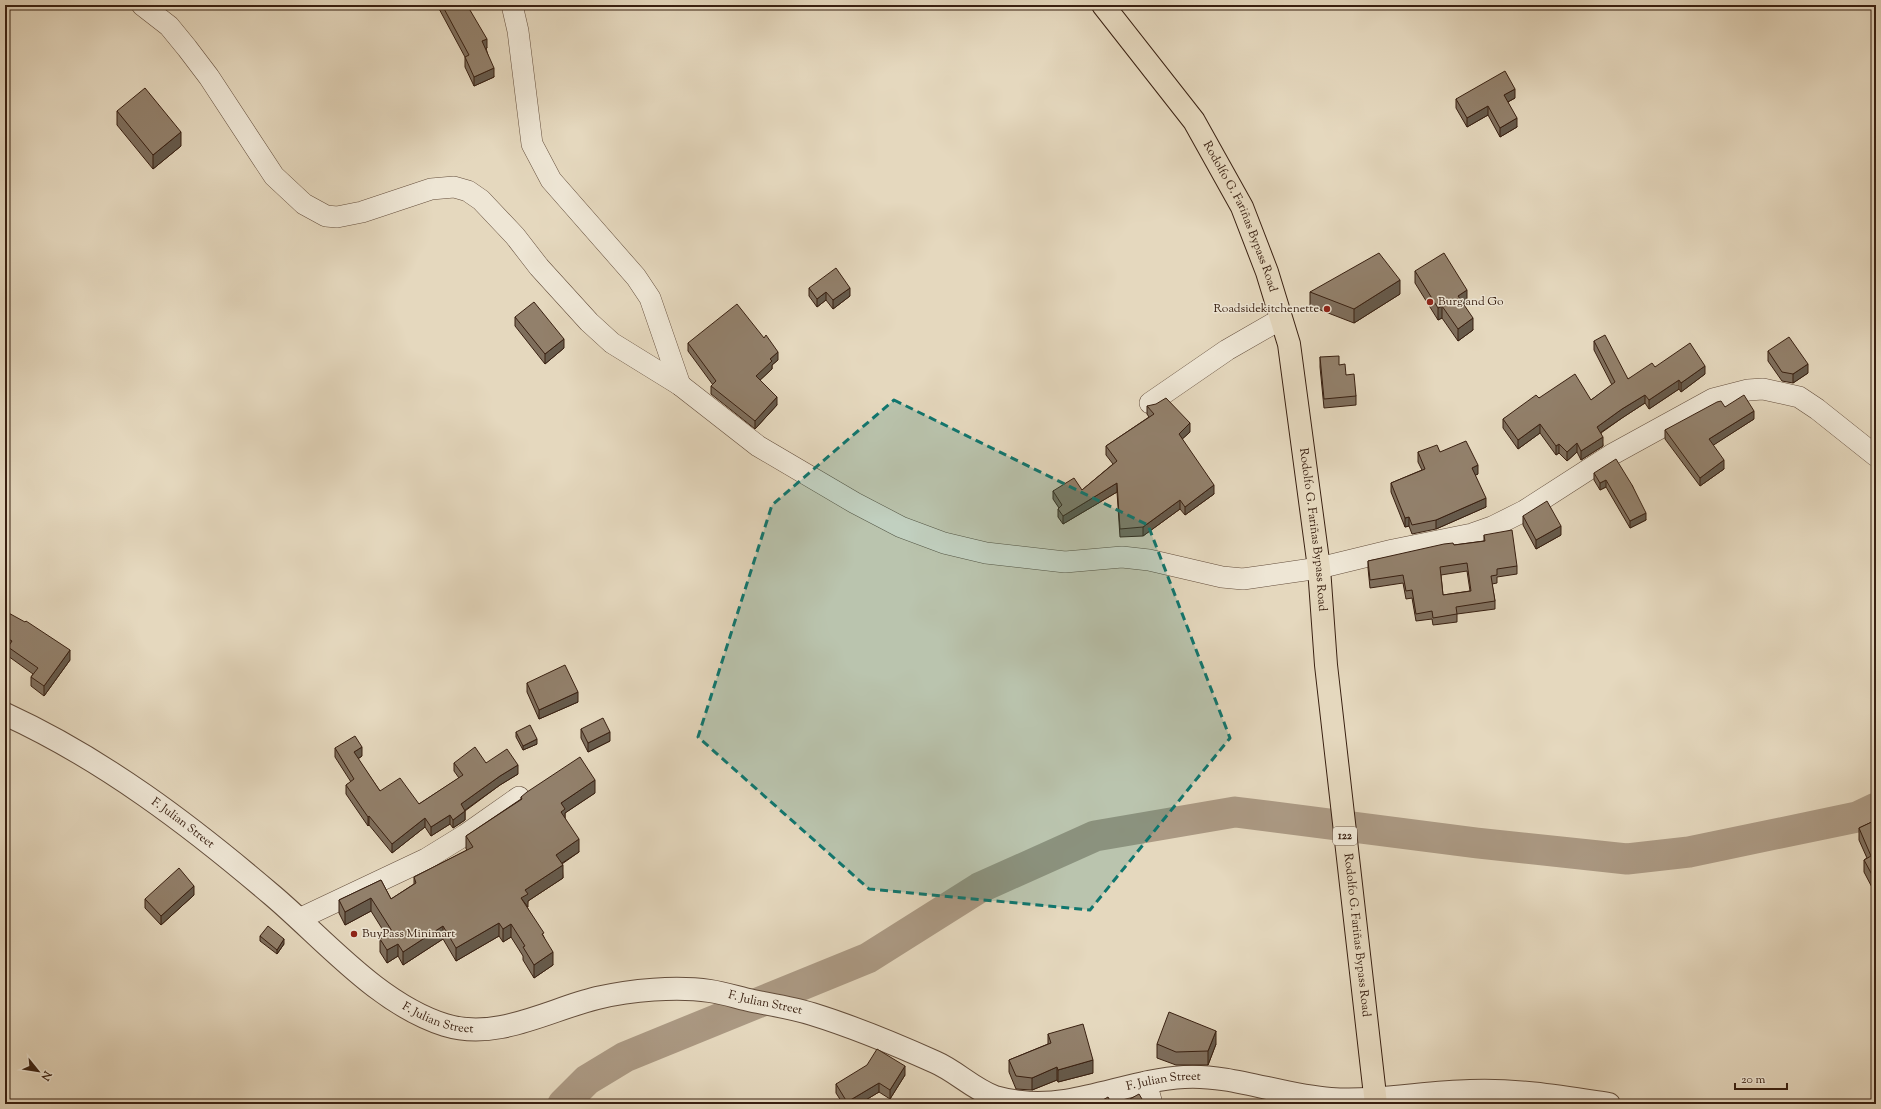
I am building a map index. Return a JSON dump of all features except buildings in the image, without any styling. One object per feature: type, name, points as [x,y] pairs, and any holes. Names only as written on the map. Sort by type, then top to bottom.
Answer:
[{"type":"main road","name":"Rodolfo G. Fariñas Bypass Road","points":[[1103,5],[1194,121],[1242,207],[1267,272],[1289,344],[1319,568],[1326,665],[1364,1007],[1376,1101]]},
{"type":"street","points":[[142,5],[169,26],[187,48],[209,78],[274,176],[304,204],[326,216],[337,217],[362,212],[431,189],[454,187],[468,191],[481,200],[515,236],[539,266],[589,322],[618,346],[680,385],[758,446],[855,503],[901,527],[944,543],[986,553],[1065,562],[1122,557],[1149,560],[1222,577],[1243,578],[1319,568],[1393,550],[1472,534],[1492,527],[1524,510],[1611,455],[1713,399],[1748,390],[1763,389],[1799,397],[1817,409],[1876,456]]},
{"type":"street","points":[[512,5],[518,31],[532,144],[552,180],[636,277],[650,298],[680,385]]},
{"type":"street","points":[[1150,403],[1227,350],[1281,319]]},
{"type":"street","name":"F. Julian Street","points":[[5,714],[46,733],[176,816],[274,896],[356,971],[412,1012],[448,1026],[474,1030],[500,1028],[596,999],[636,991],[708,991],[812,1014],[941,1064],[991,1100],[1041,1103],[1066,1101],[1146,1082],[1190,1077],[1222,1080],[1319,1098],[1333,1099],[1376,1101],[1468,1091],[1505,1091],[1535,1093],[1609,1104]]},
{"type":"street","points":[[299,919],[426,859],[465,835],[519,797]]},
{"type":"street","points":[[1146,1082],[1152,1104]]},
{"type":"highlighted area","points":[[894,400],[1148,525],[1230,738],[1090,910],[869,889],[698,737],[772,505]]},
{"type":"waterway","points":[[563,1104],[587,1080],[625,1057],[868,958],[979,888],[1095,836],[1235,812],[1477,843],[1627,859],[1689,852],[1857,817],[1876,808]]},
{"type":"place","name":"Burg and Go","points":[[1430,302]]},
{"type":"place","name":"Roadsidekitchenette","points":[[1327,309]]},
{"type":"place","name":"BuyPass Minimart","points":[[354,934]]}]
